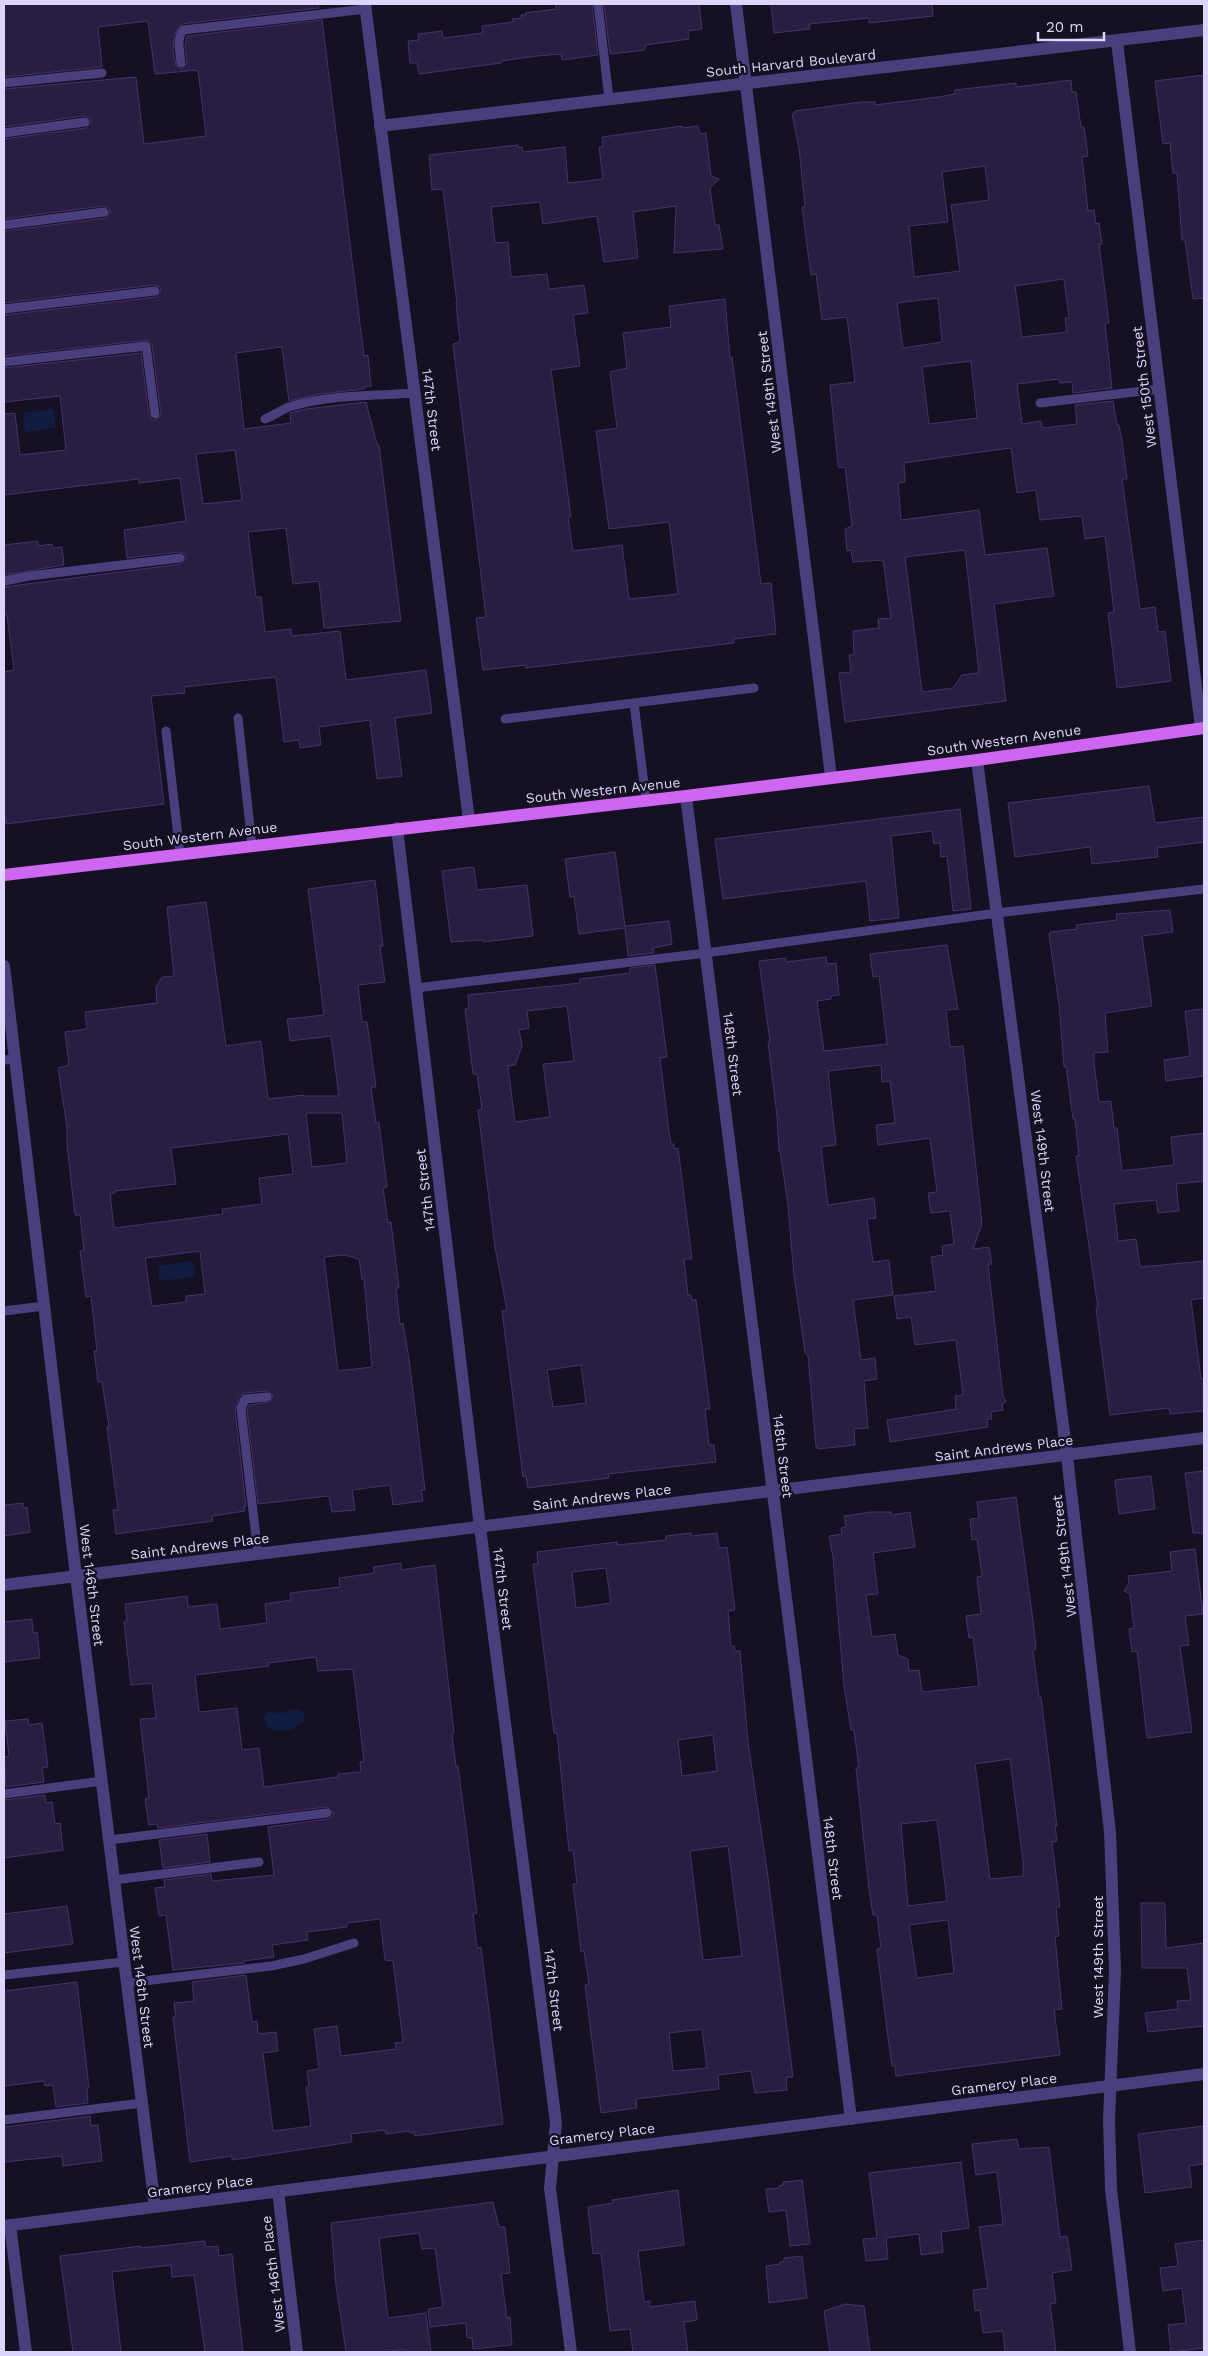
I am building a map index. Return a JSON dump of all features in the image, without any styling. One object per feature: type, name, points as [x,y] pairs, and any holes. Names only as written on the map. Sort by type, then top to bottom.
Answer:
[{"type":"main road","name":"South Western Avenue","points":[[4,875],[686,796],[977,760],[1203,728]]},
{"type":"street","name":"West 149th Street","points":[[736,4],[831,777]]},
{"type":"street","name":"147th Street","points":[[365,6],[469,820]]},
{"type":"street","name":"South Harvard Boulevard","points":[[380,126],[1117,42],[1204,30]]},
{"type":"street","name":"West 150th Street","points":[[1117,42],[1203,728]]},
{"type":"street","name":"West 149th Street","points":[[977,760],[1067,1456],[1110,1832],[1115,1971],[1109,2120],[1111,2190],[1130,2352]]},
{"type":"street","name":"148th Street","points":[[686,796],[851,2120]]},
{"type":"street","name":"147th Street","points":[[397,828],[480,1527],[556,2124],[550,2188],[571,2352]]},
{"type":"street","name":"West 146th Street","points":[[4,974],[9,1060],[44,1306],[155,2207]]},
{"type":"street","name":"Saint Andrews Place","points":[[4,1585],[1204,1438]]},
{"type":"street","name":"Gramercy Place","points":[[7,2226],[554,2155],[851,2120],[1204,2074]]},
{"type":"street","name":"West 146th Place","points":[[278,2191],[297,2352]]},
{"type":"street","points":[[7,2226],[26,2352]]},
{"type":"lane","points":[[598,4],[609,99]]},
{"type":"lane","points":[[181,63],[179,36],[183,30],[365,6]]},
{"type":"lane","points":[[4,83],[102,72]]},
{"type":"lane","points":[[4,133],[86,122]]},
{"type":"lane","points":[[4,225],[104,212]]},
{"type":"lane","points":[[4,309],[155,291]]},
{"type":"lane","points":[[4,362],[146,346],[155,414]]},
{"type":"lane","points":[[1040,403],[1160,390]]},
{"type":"lane","points":[[264,419],[288,408],[315,402],[358,396],[414,393]]},
{"type":"lane","points":[[4,581],[29,576],[180,558]]},
{"type":"lane","points":[[505,719],[754,688]]},
{"type":"lane","points":[[634,703],[646,800]]},
{"type":"lane","points":[[238,718],[252,845]]},
{"type":"lane","points":[[166,731],[180,854]]},
{"type":"lane","points":[[416,988],[706,953],[997,913],[1204,889]]},
{"type":"lane","points":[[4,1311],[44,1306]]},
{"type":"lane","points":[[258,1554],[240,1409],[245,1399],[267,1397]]},
{"type":"lane","points":[[4,1794],[102,1781]]},
{"type":"lane","points":[[109,1840],[327,1812]]},
{"type":"lane","points":[[114,1880],[259,1862]]},
{"type":"lane","points":[[127,1983],[270,1966],[304,1959],[354,1943]]},
{"type":"lane","points":[[4,1975],[124,1962]]},
{"type":"lane","points":[[4,2120],[142,2103]]},
{"type":"water","points":[[53,409],[56,428],[25,432],[23,413]]},
{"type":"water","points":[[193,1261],[195,1277],[159,1281],[158,1266]]},
{"type":"water","points":[[296,1709],[304,1713],[305,1719],[292,1729],[281,1731],[266,1725],[264,1717],[268,1712],[282,1713]]},
{"type":"building","points":[[4,4],[318,4],[319,8],[182,24],[178,27],[174,36],[173,51],[176,66],[182,69],[187,63],[185,46],[187,36],[322,20],[364,356],[368,355],[371,386],[364,387],[364,389],[319,394],[289,401],[282,347],[236,353],[244,429],[291,423],[290,413],[306,409],[366,402],[377,445],[379,445],[401,621],[324,628],[319,581],[293,584],[286,528],[248,532],[256,597],[261,597],[265,632],[291,629],[292,636],[340,631],[346,680],[426,670],[432,713],[395,718],[402,776],[377,779],[370,720],[319,727],[321,745],[300,748],[299,740],[284,742],[276,677],[184,687],[185,693],[151,696],[164,804],[6,824],[4,806],[4,672],[14,670],[7,615],[4,614],[4,587],[181,564],[186,558],[185,554],[179,552],[127,558],[124,530],[186,521],[180,478],[139,483],[139,479],[4,495],[4,414],[15,413],[20,455],[66,450],[60,396],[4,402],[4,368],[141,353],[149,415],[152,420],[156,420],[161,414],[152,345],[148,340],[4,356],[4,315],[156,297],[161,291],[160,287],[154,285],[4,303],[4,231],[105,218],[110,212],[109,208],[103,206],[4,219],[4,139],[86,128],[91,122],[90,118],[84,116],[4,127],[4,89],[136,77],[144,144],[206,136],[198,70],[155,74],[148,21],[98,27],[102,67],[4,77]],"holes":[[[235,450],[242,500],[203,504],[196,454]]]},
{"type":"building","points":[[555,4],[592,4],[598,55],[562,60],[561,54],[537,56],[419,74],[417,63],[410,63],[408,41],[419,40],[418,34],[442,31],[443,38],[483,33],[482,26],[513,22],[512,19],[522,18],[521,15],[526,15],[525,13],[556,9]]},
{"type":"building","points":[[604,4],[699,4],[702,29],[688,31],[689,39],[645,45],[645,50],[610,54]]},
{"type":"building","points":[[771,4],[932,4],[933,16],[869,23],[869,18],[809,24],[810,29],[774,33]]},
{"type":"building","points":[[1204,75],[1204,298],[1193,299],[1185,240],[1182,240],[1177,173],[1173,173],[1170,143],[1163,144],[1155,81]]},
{"type":"building","points":[[1071,80],[1072,92],[1076,92],[1081,127],[1084,127],[1088,156],[1082,157],[1088,211],[1094,210],[1096,224],[1099,223],[1102,244],[1099,244],[1109,323],[1105,324],[1112,388],[1073,393],[1072,382],[1060,383],[1059,379],[1017,384],[1022,424],[1041,421],[1042,428],[1077,424],[1075,405],[1113,401],[1122,441],[1127,479],[1122,479],[1140,609],[1155,607],[1158,632],[1165,631],[1171,681],[1117,688],[1108,613],[1114,612],[1105,536],[1085,539],[1082,516],[1040,520],[1036,490],[1017,493],[1011,448],[904,463],[905,482],[898,483],[901,520],[979,510],[985,555],[1047,548],[1054,596],[994,604],[1006,701],[845,722],[839,673],[851,672],[849,655],[854,655],[853,631],[879,628],[878,619],[891,618],[883,560],[853,562],[851,550],[847,551],[845,529],[852,526],[845,467],[839,468],[838,464],[830,385],[855,382],[847,317],[822,320],[816,274],[811,275],[802,207],[805,207],[799,148],[792,114],[795,111],[861,102],[875,102],[875,105],[938,97],[955,94],[955,90],[1016,83],[1016,87]],"holes":[[[985,166],[989,200],[951,205],[960,271],[914,277],[909,226],[948,222],[942,172]],[[1064,279],[1069,318],[1065,318],[1067,332],[1022,337],[1015,286]],[[938,298],[942,342],[903,348],[897,303]],[[971,361],[977,418],[929,424],[922,367]],[[965,550],[979,673],[962,675],[953,688],[922,692],[905,557]]]},
{"type":"building","points":[[682,126],[682,128],[698,126],[700,134],[706,133],[711,176],[719,179],[710,188],[715,225],[719,225],[723,249],[674,253],[676,206],[633,212],[638,258],[604,262],[597,216],[543,224],[540,202],[491,207],[495,243],[508,242],[511,277],[547,274],[549,289],[584,285],[588,313],[573,315],[580,366],[551,370],[571,517],[568,517],[573,551],[622,545],[629,599],[678,594],[669,522],[609,529],[596,431],[617,428],[610,372],[627,368],[623,333],[671,327],[669,306],[725,299],[730,358],[732,357],[761,584],[771,583],[776,634],[734,639],[734,643],[526,668],[526,665],[483,670],[476,618],[486,617],[453,344],[460,342],[457,303],[443,189],[432,190],[429,155],[518,145],[518,147],[522,147],[523,152],[565,147],[568,183],[603,179],[599,147],[603,147],[602,137]]},
{"type":"building","points":[[38,541],[38,546],[52,544],[53,548],[62,547],[64,565],[4,575],[4,545]]},
{"type":"building","points":[[1149,786],[1155,823],[1204,817],[1204,842],[1157,848],[1158,857],[1092,864],[1090,847],[1015,857],[1008,803]]},
{"type":"building","points":[[960,809],[971,909],[953,911],[947,856],[941,857],[940,843],[934,844],[932,831],[891,836],[899,918],[870,921],[866,881],[723,899],[715,839]]},
{"type":"building","points":[[615,852],[625,926],[669,921],[672,944],[653,948],[654,953],[628,956],[625,928],[579,934],[574,896],[570,897],[565,859]]},
{"type":"building","points":[[474,868],[477,890],[527,885],[533,936],[483,942],[483,940],[451,942],[442,871]]},
{"type":"building","points":[[375,880],[383,946],[380,946],[385,982],[358,985],[362,1022],[367,1022],[376,1087],[371,1087],[376,1123],[379,1122],[387,1187],[383,1188],[388,1223],[391,1222],[399,1288],[396,1288],[400,1324],[403,1323],[409,1359],[425,1490],[421,1490],[423,1501],[393,1505],[390,1485],[352,1490],[355,1510],[332,1512],[329,1496],[258,1504],[247,1410],[249,1405],[270,1402],[273,1396],[267,1391],[244,1393],[239,1397],[235,1410],[245,1511],[212,1516],[213,1521],[116,1534],[113,1510],[118,1510],[107,1427],[109,1427],[102,1382],[98,1382],[94,1351],[97,1351],[91,1296],[86,1297],[80,1251],[84,1251],[80,1215],[75,1215],[67,1145],[67,1128],[58,1068],[69,1065],[65,1032],[87,1029],[85,1012],[157,1003],[156,987],[162,977],[174,976],[167,907],[206,902],[226,1046],[261,1041],[268,1099],[304,1095],[339,1096],[331,1036],[290,1041],[287,1019],[324,1015],[308,889]],"holes":[[[306,1113],[342,1113],[347,1163],[312,1167]],[[288,1134],[293,1174],[259,1178],[262,1204],[222,1209],[223,1214],[114,1228],[110,1194],[115,1193],[115,1191],[176,1184],[171,1148]],[[200,1251],[205,1294],[186,1296],[186,1302],[152,1306],[145,1258]],[[345,1255],[359,1259],[362,1279],[364,1279],[372,1367],[338,1371],[324,1257]]]},
{"type":"building","points":[[1170,910],[1173,932],[1142,936],[1152,1006],[1105,1013],[1108,1052],[1094,1053],[1094,1063],[1099,1102],[1111,1101],[1114,1128],[1117,1128],[1122,1171],[1174,1165],[1171,1137],[1204,1133],[1204,1181],[1176,1184],[1179,1211],[1158,1213],[1156,1200],[1114,1204],[1118,1241],[1136,1239],[1140,1267],[1204,1261],[1204,1298],[1191,1300],[1201,1379],[1204,1378],[1204,1411],[1170,1414],[1169,1408],[1110,1415],[1096,1308],[1098,1308],[1076,1156],[1079,1156],[1075,1119],[1073,1119],[1066,1066],[1064,1067],[1059,1004],[1049,935],[1050,932],[1077,929],[1076,925],[1117,920],[1116,914]]},
{"type":"building","points":[[947,945],[958,1009],[946,1010],[950,1047],[963,1046],[982,1224],[973,1249],[989,1247],[992,1264],[988,1264],[1003,1396],[1006,1401],[1002,1405],[1003,1410],[991,1412],[992,1419],[987,1419],[988,1427],[890,1442],[887,1420],[956,1409],[955,1396],[963,1395],[956,1340],[915,1345],[911,1317],[897,1319],[894,1296],[936,1291],[931,1257],[943,1255],[942,1246],[954,1244],[950,1211],[931,1213],[928,1193],[937,1192],[930,1138],[878,1145],[876,1125],[895,1123],[890,1081],[882,1082],[881,1065],[828,1071],[836,1145],[821,1147],[828,1205],[874,1198],[876,1218],[867,1219],[873,1262],[889,1260],[893,1295],[853,1300],[861,1360],[875,1358],[877,1379],[864,1381],[868,1428],[854,1429],[855,1445],[818,1449],[816,1447],[808,1356],[805,1352],[794,1276],[788,1205],[779,1152],[777,1116],[768,1042],[770,1042],[759,961],[785,958],[786,962],[826,957],[827,964],[836,963],[839,995],[831,996],[831,999],[817,1001],[824,1051],[887,1044],[879,976],[873,977],[870,954]]},
{"type":"building","points":[[655,965],[667,1057],[660,1058],[669,1132],[671,1144],[674,1144],[674,1149],[678,1148],[692,1259],[684,1259],[688,1295],[691,1295],[692,1300],[696,1300],[710,1409],[705,1409],[709,1445],[714,1445],[716,1462],[608,1474],[609,1478],[528,1488],[526,1476],[523,1477],[502,1311],[507,1310],[495,1247],[478,1110],[482,1109],[477,1074],[473,1074],[465,1009],[469,1008],[468,995],[580,983],[580,979],[630,973],[630,968]],"holes":[[[567,1006],[574,1061],[543,1064],[550,1117],[515,1122],[508,1066],[515,1065],[522,1046],[519,1030],[529,1028],[527,1011],[535,1010],[536,1007],[536,1010]],[[581,1365],[586,1403],[553,1407],[547,1370]]]},
{"type":"building","points":[[1204,1009],[1204,1076],[1166,1081],[1164,1060],[1190,1056],[1185,1011]]},
{"type":"building","points":[[1204,1471],[1204,1533],[1193,1533],[1185,1473]]},
{"type":"building","points":[[1151,1476],[1155,1509],[1119,1514],[1115,1480]]},
{"type":"building","points":[[1016,1497],[1034,1628],[1036,1649],[1033,1650],[1039,1697],[1041,1697],[1057,1826],[1055,1826],[1057,1841],[1052,1842],[1060,1907],[1056,1907],[1059,1936],[1055,1937],[1062,2009],[1054,2010],[1060,2055],[896,2076],[895,2066],[892,2066],[877,1949],[881,1948],[877,1915],[873,1915],[869,1889],[856,1768],[859,1768],[854,1730],[851,1730],[844,1686],[833,1557],[829,1536],[842,1534],[841,1528],[846,1527],[844,1516],[871,1512],[891,1512],[891,1515],[910,1512],[915,1547],[873,1553],[878,1594],[866,1595],[872,1637],[895,1634],[898,1655],[908,1659],[909,1671],[919,1670],[922,1692],[979,1686],[973,1637],[969,1638],[966,1616],[981,1614],[977,1577],[982,1576],[977,1539],[972,1540],[970,1519],[979,1518],[977,1502]],"holes":[[[1010,1759],[1024,1869],[1023,1876],[990,1879],[975,1764]],[[937,1820],[947,1901],[908,1906],[901,1824]],[[948,1920],[954,1973],[917,1978],[909,1925]]]},
{"type":"building","points":[[23,1503],[23,1508],[27,1507],[30,1532],[4,1536],[4,1505]]},
{"type":"building","points":[[691,1533],[691,1536],[717,1533],[719,1548],[727,1547],[735,1610],[728,1611],[731,1646],[734,1646],[735,1651],[740,1651],[748,1742],[768,1877],[793,2077],[786,2077],[787,2090],[755,2093],[751,2071],[718,2075],[719,2089],[636,2099],[637,2108],[601,2113],[585,1985],[589,1984],[584,1951],[581,1952],[573,1884],[577,1884],[573,1850],[569,1851],[557,1733],[554,1733],[533,1564],[538,1564],[537,1552],[617,1542],[617,1545],[666,1540],[666,1536]],"holes":[[[606,1568],[611,1603],[576,1608],[572,1572]],[[713,1735],[717,1771],[682,1776],[678,1740]],[[728,1846],[742,1956],[703,1960],[690,1851]],[[702,2029],[707,2068],[673,2071],[669,2033]]]},
{"type":"building","points":[[1195,1549],[1203,1614],[1185,1616],[1189,1645],[1180,1646],[1192,1732],[1147,1738],[1137,1651],[1132,1652],[1129,1629],[1134,1628],[1130,1594],[1124,1591],[1129,1583],[1128,1576],[1172,1571],[1170,1552]]},
{"type":"building","points":[[401,1563],[401,1570],[435,1565],[454,1733],[452,1736],[456,1766],[458,1766],[477,1913],[473,1914],[477,1948],[481,1947],[503,2124],[415,2136],[414,2132],[410,2133],[409,2131],[386,2134],[385,2130],[351,2134],[352,2142],[232,2160],[232,2156],[190,2162],[173,2017],[176,2017],[174,2003],[194,2001],[192,1982],[246,1975],[252,2022],[257,2021],[258,2034],[276,2032],[278,2051],[263,2053],[273,2131],[311,2126],[306,2087],[309,2086],[307,2071],[319,2069],[314,2029],[337,2026],[341,2056],[396,2049],[395,2043],[403,2042],[393,1961],[385,1960],[380,1919],[347,1923],[347,1927],[307,1932],[308,1940],[272,1945],[274,1957],[244,1961],[244,1963],[173,1970],[166,1915],[159,1916],[155,1888],[165,1887],[164,1880],[211,1874],[212,1881],[274,1875],[268,1827],[328,1819],[333,1816],[333,1812],[326,1807],[158,1828],[157,1824],[149,1825],[145,1799],[149,1798],[140,1719],[156,1718],[152,1683],[131,1685],[124,1622],[127,1621],[125,1604],[187,1596],[188,1607],[217,1604],[220,1629],[267,1623],[265,1604],[291,1600],[290,1593],[340,1587],[339,1578],[375,1573],[373,1567]],"holes":[[[316,1657],[318,1671],[353,1669],[364,1761],[360,1762],[361,1772],[338,1774],[338,1777],[264,1787],[259,1748],[242,1750],[237,1708],[199,1712],[195,1675],[269,1666],[268,1663]]]},
{"type":"building","points":[[32,1619],[33,1633],[37,1632],[40,1658],[4,1662],[4,1622]]},
{"type":"building","points":[[28,1719],[29,1725],[42,1723],[48,1767],[42,1768],[44,1782],[6,1787],[4,1757],[9,1756],[5,1721]]},
{"type":"building","points":[[45,1795],[46,1803],[52,1802],[55,1824],[60,1823],[63,1850],[4,1858],[4,1800]]},
{"type":"building","points":[[207,1834],[210,1862],[163,1868],[159,1840]]},
{"type":"building","points":[[1141,1903],[1165,1903],[1166,1948],[1204,1943],[1204,2026],[1148,2032],[1145,2013],[1178,2009],[1177,2001],[1191,2000],[1187,1968],[1142,1968]]},
{"type":"building","points":[[67,1906],[73,1944],[4,1953],[4,1914]]},
{"type":"building","points":[[77,1982],[89,2088],[87,2088],[88,2103],[56,2107],[53,2085],[45,2086],[44,2081],[4,2086],[4,1991]]},
{"type":"building","points":[[90,2116],[91,2126],[98,2125],[102,2161],[63,2166],[62,2156],[4,2162],[4,2127]]},
{"type":"building","points":[[1204,2126],[1204,2164],[1189,2166],[1192,2187],[1145,2193],[1138,2134]]},
{"type":"building","points":[[1017,2139],[1019,2149],[1049,2147],[1060,2237],[1067,2236],[1072,2270],[1052,2273],[1056,2303],[1050,2304],[1056,2352],[1005,2352],[1003,2331],[983,2333],[980,2310],[975,2311],[973,2290],[988,2288],[979,2227],[1003,2224],[997,2172],[976,2175],[972,2144]]},
{"type":"building","points":[[961,2162],[969,2228],[941,2232],[943,2252],[921,2255],[919,2234],[886,2238],[888,2259],[866,2261],[863,2239],[877,2238],[869,2173]]},
{"type":"building","points":[[802,2180],[810,2244],[790,2246],[786,2210],[769,2212],[766,2189],[779,2188],[779,2186],[783,2185],[783,2182]]},
{"type":"building","points":[[678,2190],[684,2245],[638,2251],[644,2302],[650,2301],[650,2307],[695,2301],[697,2320],[684,2322],[688,2352],[633,2352],[630,2329],[610,2331],[601,2253],[593,2254],[588,2207],[613,2203],[612,2200]]},
{"type":"building","points":[[493,2202],[499,2227],[505,2227],[510,2273],[501,2274],[507,2318],[510,2317],[512,2345],[473,2349],[472,2338],[467,2338],[466,2323],[430,2327],[428,2309],[443,2307],[435,2248],[422,2249],[419,2233],[379,2238],[388,2318],[426,2313],[431,2352],[406,2352],[405,2349],[384,2352],[346,2352],[336,2285],[331,2223]]},
{"type":"building","points":[[1204,2240],[1204,2348],[1171,2352],[1168,2325],[1186,2323],[1182,2288],[1163,2291],[1160,2268],[1178,2266],[1175,2244]]},
{"type":"building","points":[[205,2241],[206,2247],[218,2246],[219,2256],[232,2254],[243,2352],[205,2352],[194,2275],[172,2277],[171,2265],[112,2272],[121,2352],[73,2352],[60,2256],[141,2246],[141,2248]]},
{"type":"building","points":[[802,2256],[807,2298],[769,2303],[766,2266],[780,2264],[780,2262],[784,2261],[784,2258]]},
{"type":"building","points":[[845,2304],[864,2306],[870,2352],[830,2352],[824,2311]]}]
